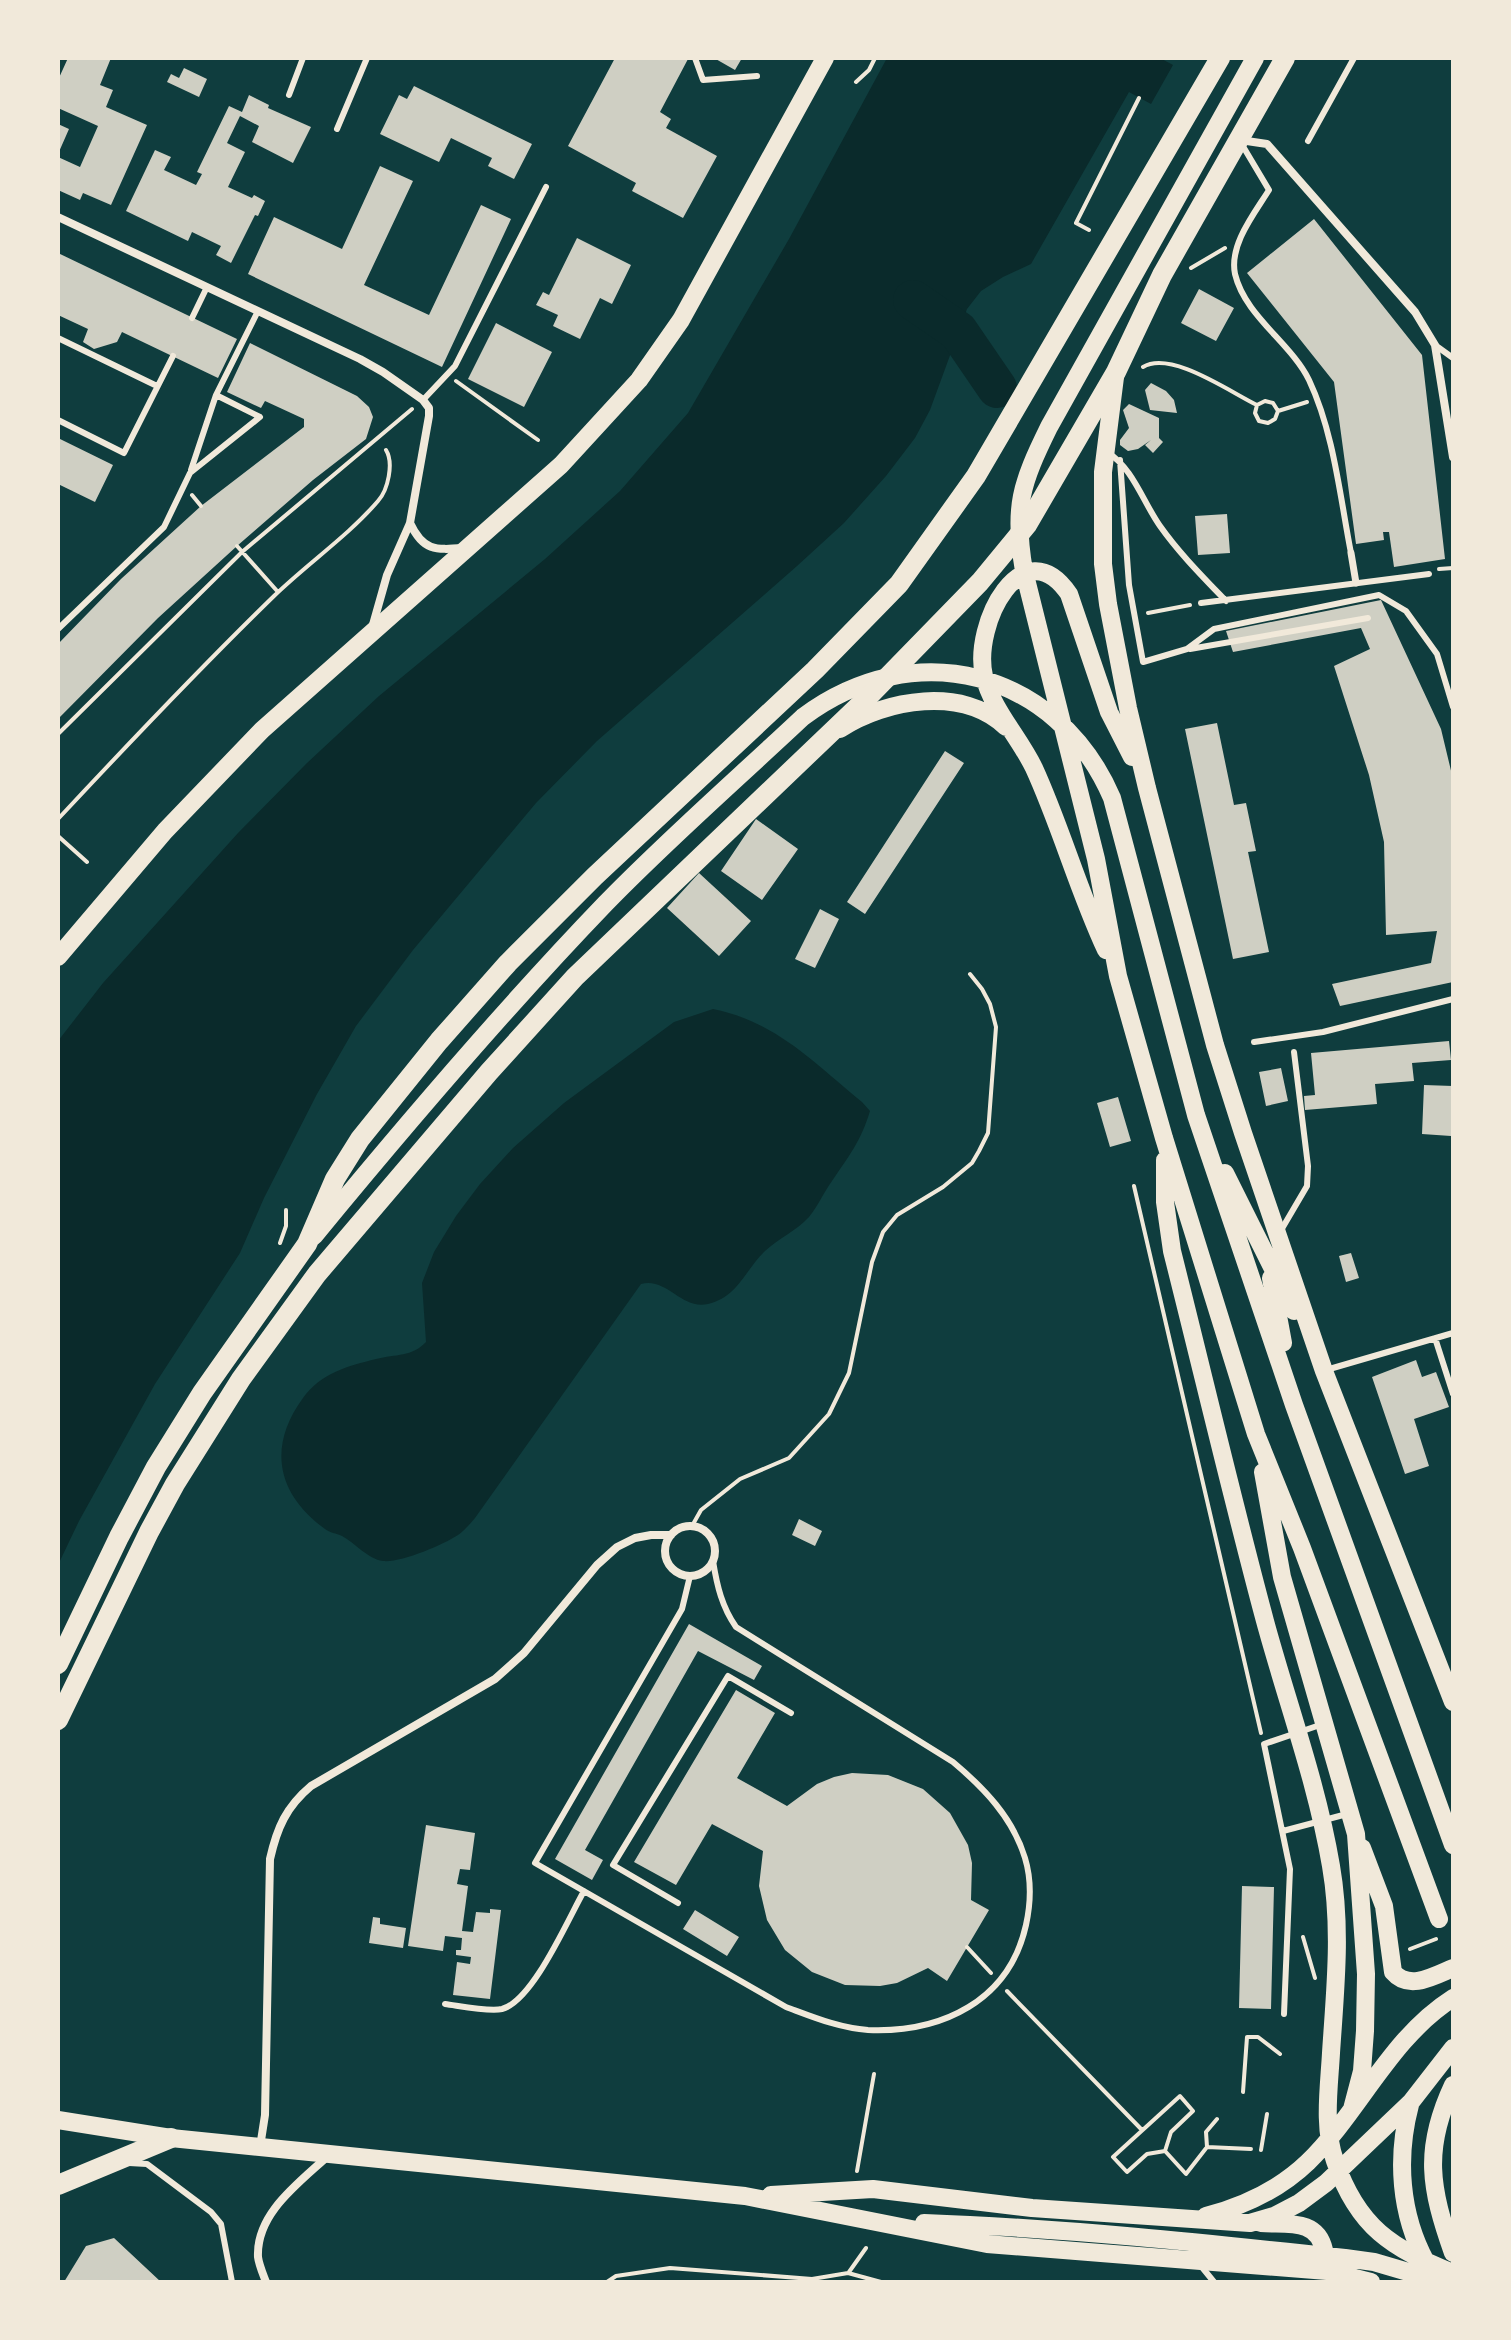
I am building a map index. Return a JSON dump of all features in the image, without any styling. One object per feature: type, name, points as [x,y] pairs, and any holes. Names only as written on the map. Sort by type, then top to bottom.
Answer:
[{"type":"highway","points":[[58,1664],[156,1467],[202,1393],[307,1244],[335,1179],[360,1139],[473,1001],[595,876],[866,621],[923,552],[976,476],[1220,58]]},
{"type":"highway","points":[[58,1720],[175,1484],[241,1379],[317,1274],[489,1072],[575,977],[825,739],[971,591],[1011,546],[1046,494],[1116,372],[1162,275],[1285,58]]},
{"type":"highway","points":[[58,2185],[171,2138]]},
{"type":"main road","points":[[58,957],[136,864],[214,779],[280,714],[579,448],[639,380],[681,320],[825,58]]},
{"type":"main road","points":[[1255,58],[1049,427],[1031,465],[1019,503],[1018,531],[1024,571],[1096,859],[1118,976],[1164,1138],[1256,1434],[1302,1548],[1439,1919]]},
{"type":"main road","points":[[1116,372],[1112,455],[1102,520],[1108,604],[1147,788],[1215,1045],[1243,1133],[1324,1371],[1453,1702]]},
{"type":"main road","points":[[1118,976],[1083,901],[1033,767],[984,677],[981,652],[988,618],[1004,590],[1024,576],[1040,571],[1055,577],[1069,594],[1109,712],[1147,788]]},
{"type":"main road","points":[[307,1244],[560,951],[608,901],[803,717],[826,699],[885,676],[920,671],[963,675],[1002,686],[1055,718],[1097,767],[1112,798],[1196,1115],[1294,1405],[1453,1845]]},
{"type":"main road","points":[[825,739],[853,720],[884,707],[922,700],[979,709],[998,719],[1017,738]]},
{"type":"main road","points":[[1196,1115],[1324,1371]]},
{"type":"main road","points":[[1243,1133],[1294,1405]]},
{"type":"main road","points":[[1164,1138],[1165,1202],[1172,1251],[1265,1619],[1324,1831],[1336,1902],[1338,1933],[1328,2100],[1329,2143],[1350,2194],[1380,2234],[1416,2258],[1453,2273]]},
{"type":"main road","points":[[1256,1434],[1282,1577],[1356,1834],[1384,1906],[1393,1972],[1398,1978],[1413,1982],[1453,1968]]},
{"type":"main road","points":[[1352,2109],[1362,2071],[1366,2016],[1356,1834]]},
{"type":"main road","points":[[1190,2220],[1239,2207],[1277,2187],[1308,2162],[1411,2031],[1453,1998]]},
{"type":"main road","points":[[1250,2223],[1274,2216],[1308,2196],[1380,2134],[1411,2102],[1448,2054]]},
{"type":"main road","points":[[1453,2085],[1441,2110],[1431,2160],[1433,2185],[1453,2253]]},
{"type":"main road","points":[[1411,2102],[1402,2135],[1402,2179],[1416,2243],[1439,2282]]},
{"type":"main road","points":[[58,2120],[171,2138],[745,2196],[987,2244],[1327,2271],[1371,2282]]},
{"type":"main road","points":[[745,2196],[873,2189],[1032,2208],[1303,2225],[1315,2230],[1324,2250],[1318,2258],[1281,2267]]},
{"type":"main road","points":[[869,2221],[997,2225],[1374,2262],[1439,2282]]},
{"type":"street","points":[[1240,140],[1267,144],[1415,312],[1435,345],[1453,457]]},
{"type":"street","points":[[58,217],[360,359],[423,400],[429,408],[429,427],[410,523],[387,575],[370,635]]},
{"type":"street","points":[[410,523],[418,539],[427,546],[440,550],[471,547]]},
{"type":"street","points":[[1351,553],[1356,583]]},
{"type":"street","points":[[692,1526],[706,1533],[714,1546],[713,1561],[703,1572],[690,1576],[675,1571],[666,1557],[671,1535],[692,1526]]},
{"type":"street","points":[[260,2147],[265,2115],[270,1859],[279,1825],[287,1809],[311,1786],[495,1679],[524,1653],[597,1565],[617,1547],[635,1538],[671,1535]]},
{"type":"street","points":[[266,2282],[258,2258],[263,2223],[297,2184],[329,2155]]},
{"type":"lane","points":[[289,95],[303,58]]},
{"type":"lane","points":[[337,129],[367,58]]},
{"type":"lane","points":[[695,58],[703,80],[757,76]]},
{"type":"lane","points":[[1308,141],[1354,58]]},
{"type":"lane","points":[[1240,140],[1269,190],[1238,242],[1235,273],[1249,303],[1308,377],[1329,443],[1351,553]]},
{"type":"lane","points":[[423,400],[455,366],[546,187]]},
{"type":"lane","points":[[192,318],[207,287]]},
{"type":"lane","points":[[58,629],[164,527],[190,473],[216,395],[258,311]]},
{"type":"lane","points":[[58,338],[157,386]]},
{"type":"lane","points":[[1435,345],[1453,358]]},
{"type":"lane","points":[[58,420],[124,453],[173,356]]},
{"type":"lane","points":[[190,473],[260,417],[216,395]]},
{"type":"lane","points":[[1112,455],[1160,526],[1226,601]]},
{"type":"lane","points":[[1112,455],[1129,585],[1143,662],[1187,649],[1368,618]]},
{"type":"lane","points":[[1201,603],[1429,574]]},
{"type":"lane","points":[[1187,649],[1214,629],[1379,595],[1406,611],[1437,654],[1453,707]]},
{"type":"lane","points":[[1254,1042],[1323,1032],[1453,999]]},
{"type":"lane","points":[[1278,1235],[1307,1186],[1308,1166],[1294,1052]]},
{"type":"lane","points":[[1324,1371],[1453,1333]]},
{"type":"lane","points":[[1435,1338],[1453,1394]]},
{"type":"lane","points":[[690,1576],[682,1609],[535,1863],[786,2007],[843,2026],[870,2030],[935,2022],[960,2013],[984,1998],[999,1982],[1023,1937],[1031,1884],[1025,1857],[1014,1832],[997,1805],[953,1762],[747,1637],[726,1613],[713,1561]]},
{"type":"lane","points":[[678,1903],[613,1865],[621,1851],[728,1676],[791,1713]]},
{"type":"lane","points":[[1284,2014],[1290,1869],[1264,1744],[1323,1724]]},
{"type":"lane","points":[[1283,1831],[1351,1813]]},
{"type":"lane","points":[[445,2004],[501,2009],[519,2000],[532,1985],[584,1891]]},
{"type":"lane","points":[[114,2162],[147,2164],[211,2212],[221,2224],[232,2282]]},
{"type":"lane","points":[[1198,2261],[1214,2282]]},
{"type":"path","points":[[856,82],[869,70],[875,58]]},
{"type":"path","points":[[1089,230],[1076,223],[1139,98]]},
{"type":"path","points":[[1185,273],[1201,260],[1238,242]]},
{"type":"path","points":[[1141,368],[1146,364],[1171,363],[1257,405]]},
{"type":"path","points":[[447,375],[538,440]]},
{"type":"path","points":[[58,734],[242,552],[423,400]]},
{"type":"path","points":[[1278,411],[1317,400]]},
{"type":"path","points":[[1265,401],[1273,403],[1278,411],[1275,419],[1268,423],[1259,421],[1255,413],[1257,405],[1265,401]]},
{"type":"path","points":[[58,819],[197,672],[278,592],[381,499],[390,470],[390,457],[386,450]]},
{"type":"path","points":[[237,546],[278,592]]},
{"type":"path","points":[[1147,613],[1201,603]]},
{"type":"path","points":[[58,836],[87,862]]},
{"type":"path","points":[[692,1526],[701,1510],[730,1486],[789,1458],[829,1414],[849,1373],[872,1262],[883,1232],[897,1215],[943,1187],[972,1163],[979,1151],[988,1133],[996,1027],[990,1004],[970,974]]},
{"type":"path","points":[[1134,1186],[1264,1744]]},
{"type":"path","points":[[1301,1931],[1318,1987]]},
{"type":"path","points":[[967,1947],[999,1982]]},
{"type":"path","points":[[1017,2001],[1142,2130]]},
{"type":"path","points":[[1243,2092],[1247,2037],[1258,2037],[1280,2054]]},
{"type":"path","points":[[857,2177],[874,2074]]},
{"type":"path","points":[[1180,2096],[1193,2111],[1171,2132],[1165,2151],[1147,2154],[1127,2172],[1113,2157],[1180,2096]]},
{"type":"path","points":[[1261,2150],[1267,2114]]},
{"type":"path","points":[[1165,2151],[1186,2174],[1207,2147],[1206,2132],[1217,2119]]},
{"type":"path","points":[[1207,2147],[1251,2149]]},
{"type":"path","points":[[848,2273],[866,2248]]},
{"type":"path","points":[[607,2282],[616,2276],[670,2268],[812,2279],[848,2273],[881,2282]]},
{"type":"water","points":[[887,58],[1160,58],[1173,65],[1151,104],[1129,92],[1031,264],[981,291],[967,309],[930,410],[915,438],[886,476],[844,523],[597,741],[536,803],[413,950],[356,1026],[317,1094],[240,1253],[155,1384],[58,1565],[58,1041],[103,983],[238,833],[307,763],[379,696],[545,559],[620,491],[688,413],[789,239]]},
{"type":"water","points":[[713,1009],[736,1015],[776,1034],[811,1059],[870,1111],[854,1148],[812,1213],[765,1251],[734,1289],[718,1300],[698,1305],[659,1285],[641,1284],[475,1518],[458,1535],[421,1552],[383,1561],[325,1529],[296,1501],[282,1469],[284,1434],[303,1398],[318,1382],[345,1368],[409,1353],[421,1347],[426,1342],[422,1283],[434,1252],[480,1184],[513,1148],[564,1103],[674,1022]]},
{"type":"building","points":[[68,58],[111,58],[100,85],[113,90],[106,107],[147,125],[111,205],[83,193],[80,200],[58,190],[58,157],[80,167],[98,126],[58,108],[58,80]]},
{"type":"building","points":[[615,58],[688,59],[660,112],[671,119],[666,128],[717,156],[683,218],[632,191],[636,183],[568,146]]},
{"type":"building","points":[[714,58],[742,58],[735,70]]},
{"type":"building","points":[[184,68],[207,79],[199,97],[167,82],[171,74],[179,78]]},
{"type":"building","points":[[414,86],[532,144],[514,179],[488,166],[492,158],[451,138],[439,162],[380,134],[399,95],[407,99]]},
{"type":"building","points":[[249,95],[269,105],[268,108],[311,127],[293,163],[252,142],[259,126],[240,116],[227,143],[245,152],[228,187],[265,201],[231,263],[216,255],[221,246],[192,232],[188,241],[126,211],[155,150],[171,157],[164,170],[196,185],[202,174],[197,172],[229,106],[242,112]]},
{"type":"building","points":[[58,124],[69,129],[58,154]]},
{"type":"building","points":[[380,166],[413,181],[364,285],[429,315],[481,205],[511,219],[442,367],[248,274],[274,217],[342,249]]},
{"type":"building","points":[[1314,219],[1422,355],[1445,559],[1394,567],[1389,532],[1383,532],[1384,540],[1356,544],[1334,382],[1247,273]]},
{"type":"building","points":[[577,238],[631,265],[612,304],[600,298],[580,339],[553,326],[558,315],[536,305],[543,292],[549,295]]},
{"type":"building","points":[[58,253],[237,339],[218,378],[122,332],[117,342],[94,349],[83,342],[88,329],[58,315]]},
{"type":"building","points":[[1199,289],[1234,308],[1216,341],[1181,323]]},
{"type":"building","points":[[496,323],[552,352],[524,407],[468,379]]},
{"type":"building","points":[[250,343],[357,396],[369,407],[373,417],[366,439],[237,546],[158,618],[58,719],[58,644],[121,579],[201,506],[304,427],[304,419],[265,401],[261,408],[227,392]]},
{"type":"building","points":[[1151,383],[1166,391],[1174,400],[1177,413],[1150,410],[1145,390]]},
{"type":"building","points":[[1129,404],[1159,418],[1159,438],[1163,442],[1153,453],[1145,445],[1151,440],[1138,449],[1128,451],[1120,445],[1129,428],[1123,410]]},
{"type":"building","points":[[58,438],[113,465],[95,502],[58,484]]},
{"type":"building","points":[[1227,514],[1230,553],[1198,555],[1195,516]]},
{"type":"building","points":[[1381,600],[1441,729],[1453,779],[1453,982],[1340,1006],[1332,984],[1431,963],[1437,931],[1386,935],[1384,842],[1369,775],[1334,666],[1370,649],[1361,628],[1233,652],[1226,631]]},
{"type":"building","points":[[1217,723],[1234,805],[1246,803],[1256,851],[1248,852],[1269,952],[1233,959],[1185,729]]},
{"type":"building","points":[[945,751],[964,763],[865,914],[847,902]]},
{"type":"building","points":[[756,819],[798,849],[762,900],[721,871]]},
{"type":"building","points":[[699,873],[751,921],[719,956],[667,908]]},
{"type":"building","points":[[820,909],[839,919],[815,968],[795,959]]},
{"type":"building","points":[[1449,1041],[1451,1060],[1412,1063],[1414,1081],[1375,1084],[1377,1104],[1305,1110],[1304,1096],[1315,1095],[1311,1053]]},
{"type":"building","points":[[1281,1068],[1288,1101],[1266,1106],[1259,1072]]},
{"type":"building","points":[[1424,1085],[1453,1086],[1451,1136],[1422,1134]]},
{"type":"building","points":[[1118,1097],[1131,1141],[1110,1147],[1097,1103]]},
{"type":"building","points":[[1351,1253],[1359,1278],[1346,1282],[1339,1256]]},
{"type":"building","points":[[1416,1360],[1422,1377],[1436,1372],[1449,1407],[1414,1419],[1429,1466],[1405,1474],[1372,1377]]},
{"type":"building","points":[[799,1519],[822,1531],[815,1546],[792,1535]]},
{"type":"building","points":[[689,1624],[762,1666],[754,1680],[698,1651],[585,1850],[603,1860],[592,1880],[555,1859]]},
{"type":"building","points":[[736,1690],[775,1713],[737,1778],[787,1806],[817,1784],[834,1777],[852,1773],[888,1775],[923,1789],[950,1813],[968,1845],[972,1863],[971,1900],[989,1910],[947,1981],[928,1968],[897,1983],[880,1986],[845,1985],[812,1972],[785,1950],[767,1920],[759,1886],[763,1851],[712,1824],[676,1885],[634,1862]]},
{"type":"building","points":[[426,1825],[475,1833],[470,1870],[460,1869],[457,1884],[468,1886],[462,1931],[473,1932],[476,1912],[501,1910],[490,1999],[453,1995],[457,1962],[470,1964],[471,1957],[456,1955],[456,1950],[461,1950],[462,1938],[445,1936],[443,1951],[408,1946]]},
{"type":"building","points":[[1242,1886],[1274,1887],[1271,2009],[1239,2008]]},
{"type":"building","points":[[695,1910],[739,1937],[727,1956],[683,1929]]},
{"type":"building","points":[[373,1917],[380,1918],[380,1924],[406,1928],[403,1948],[369,1943]]},
{"type":"building","points":[[114,2238],[161,2282],[64,2282],[86,2246]]},
{"type":"waterway","points":[[913,300],[958,331],[997,388]]}]
